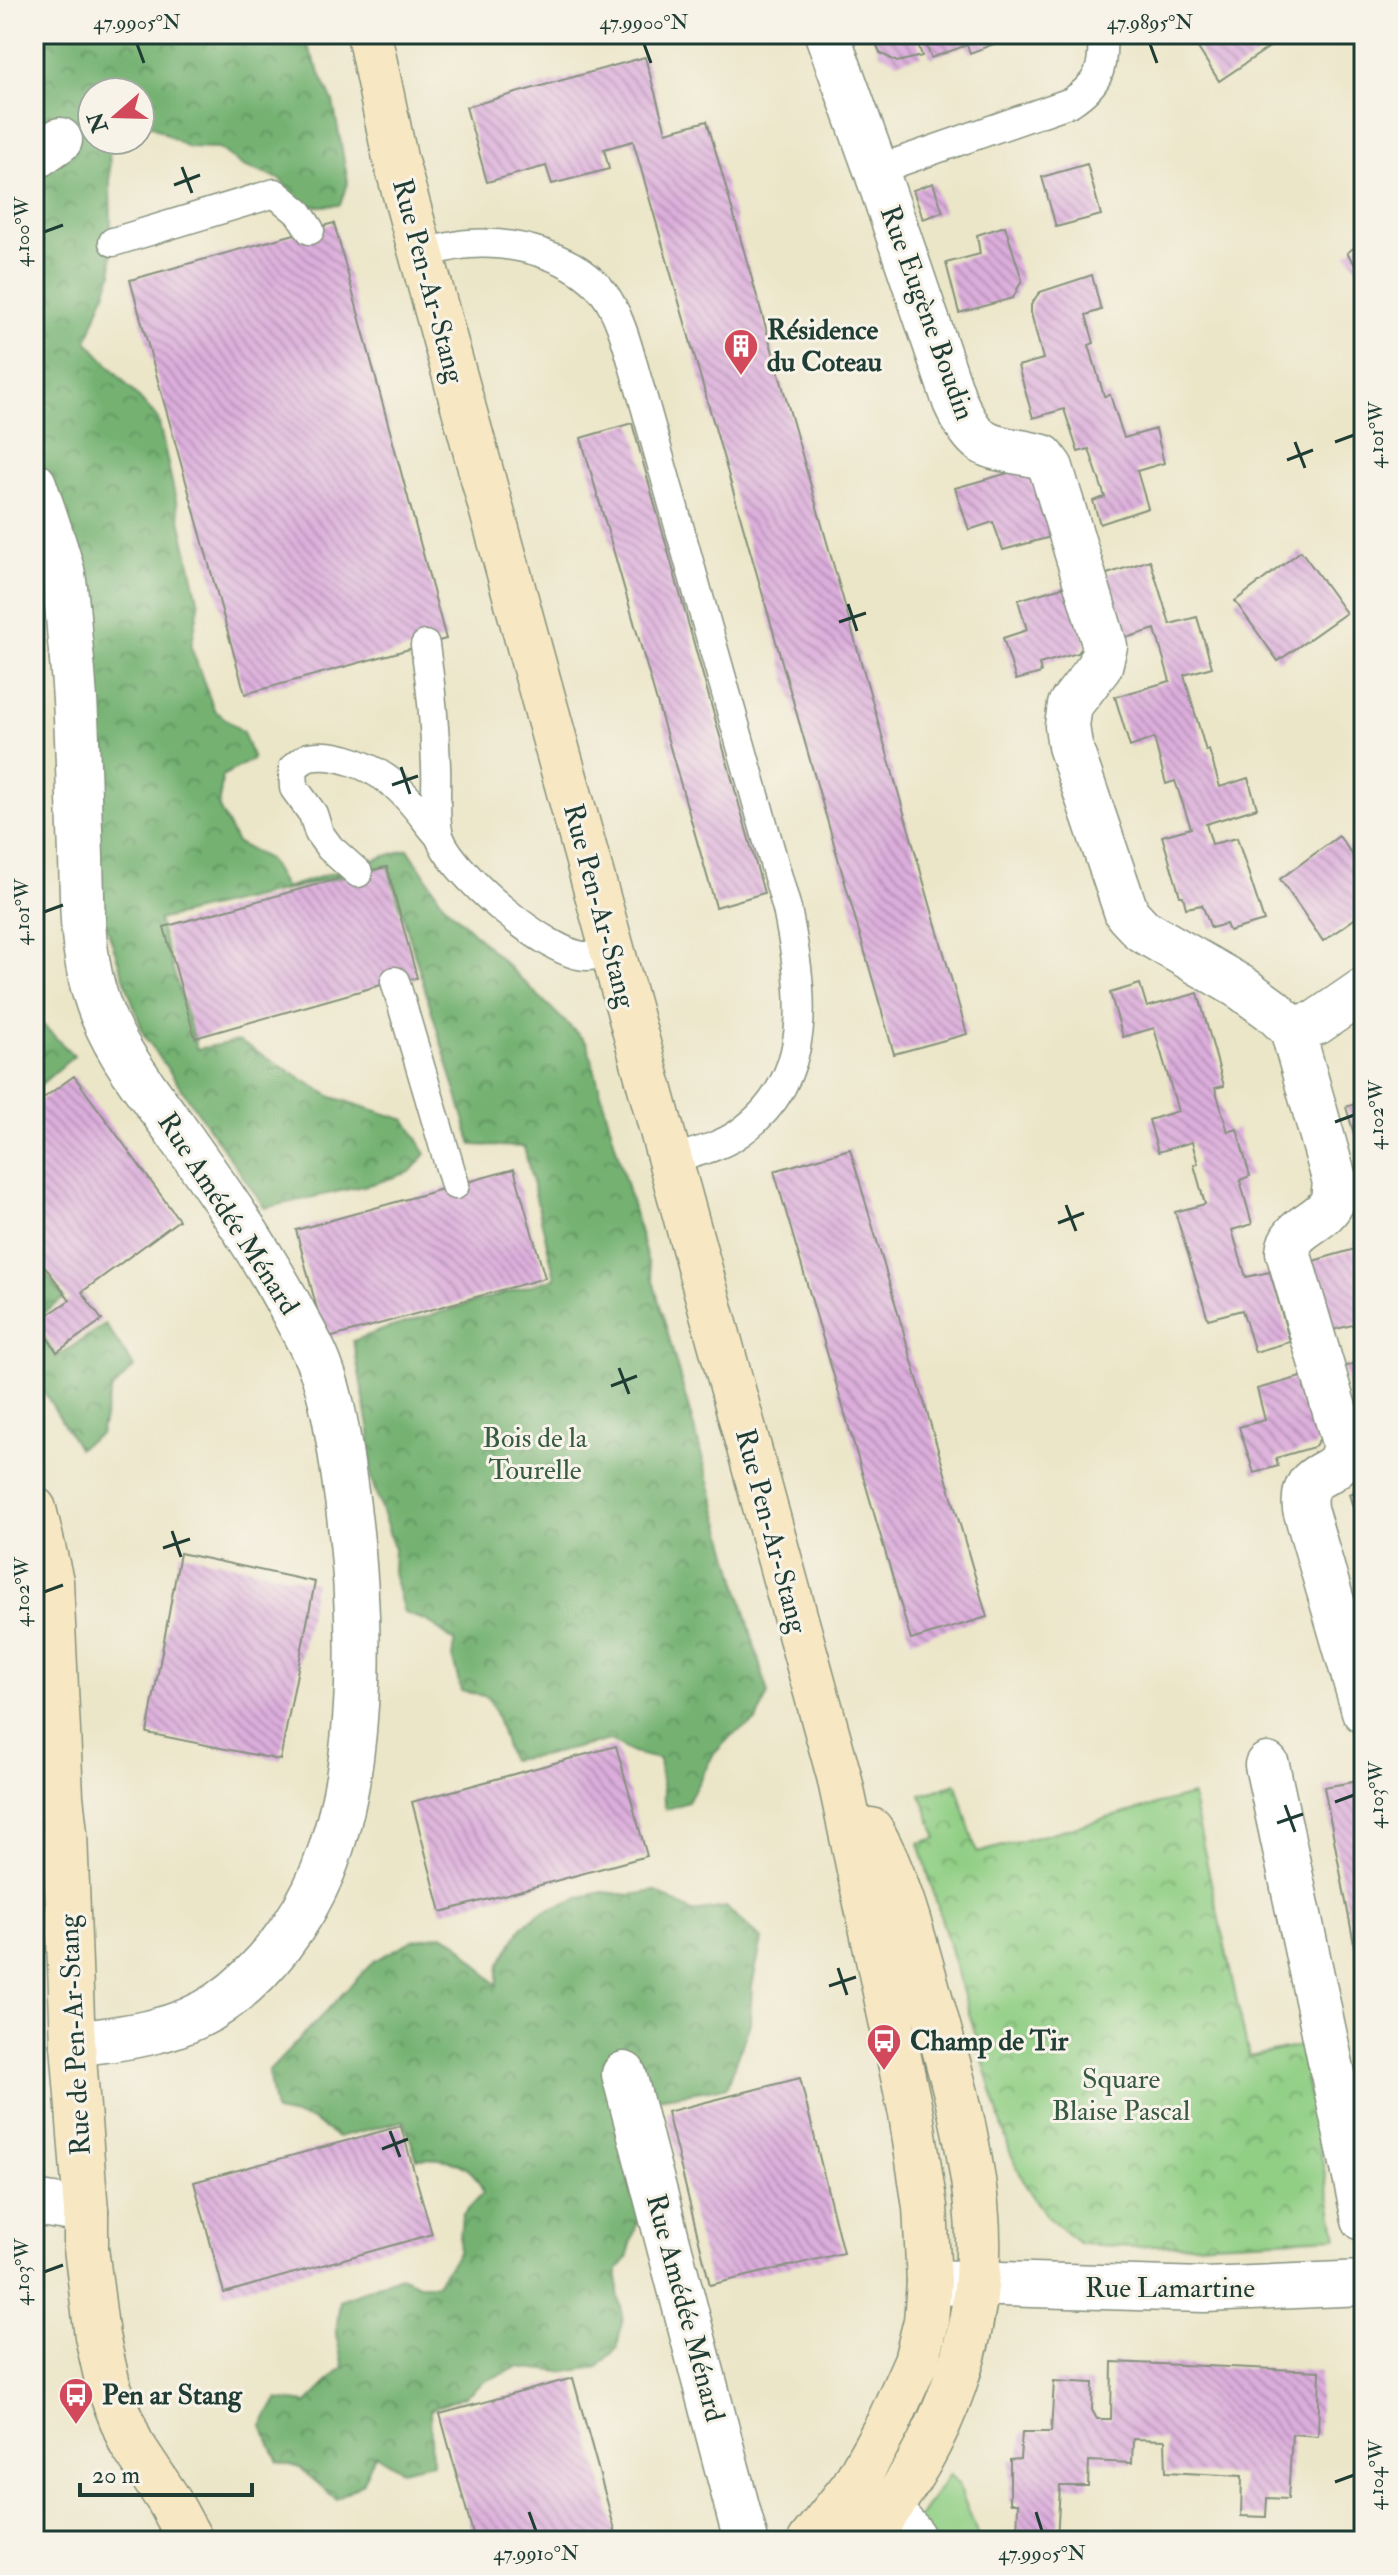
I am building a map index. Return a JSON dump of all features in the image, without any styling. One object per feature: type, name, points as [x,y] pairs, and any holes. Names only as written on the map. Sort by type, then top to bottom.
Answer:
[{"type":"street","name":"Rue Pen-Ar-Stang","points":[[369,34],[395,158],[839,1776]]},
{"type":"street","name":"Rue Eugène Boudin","points":[[827,34],[964,423],[976,440],[994,449],[1043,457],[1051,468],[1105,646],[1100,666],[1070,705],[1067,726],[1070,746],[1127,914],[1142,930],[1242,988],[1292,1029]]},
{"type":"street","name":"Rue Amédée Ménard","points":[[34,484],[63,573],[68,615],[75,692],[83,916],[92,986],[110,1036],[268,1266],[320,1364],[334,1413],[350,1516],[355,1587],[356,1688],[348,1776],[333,1841],[305,1907],[268,1959],[241,1987],[215,2006],[163,2029],[134,2037],[73,2044]]},
{"type":"street","points":[[1364,990],[1316,1023],[1292,1029],[1335,1182],[1332,1201],[1321,1215],[1295,1234],[1288,1252],[1344,1442],[1344,1456],[1334,1469],[1310,1481],[1303,1493],[1305,1509],[1364,1711]]},
{"type":"street","name":"Rue de Pen-Ar-Stang","points":[[34,1509],[51,1581],[44,1646],[47,1782],[65,1833],[73,2044],[86,2248],[95,2323],[108,2385],[131,2443],[191,2541]]},
{"type":"street","points":[[1267,1765],[1364,2219]]},
{"type":"street","points":[[810,2541],[862,2474],[905,2391],[926,2321],[929,2282],[925,2207],[911,2114],[839,1776]]},
{"type":"street","points":[[839,1776],[878,1841],[898,1895],[950,2069],[961,2114],[976,2207],[976,2283],[965,2354],[954,2392],[937,2429],[894,2502],[864,2541]]},
{"type":"street","name":"Rue Amédée Ménard","points":[[624,2074],[746,2541]]},
{"type":"street","points":[[34,2203],[86,2211]]},
{"type":"street","name":"Rue Lamartine","points":[[929,2282],[1191,2290],[1364,2283]]},
{"type":"street","name":"Rue de Pen-Ar-Stang","points":[[168,2499],[221,2541]]},
{"type":"lane","points":[[876,170],[1071,102],[1091,89],[1100,71],[1102,34]]},
{"type":"lane","points":[[113,242],[275,193],[299,213],[310,230]]},
{"type":"lane","points":[[421,254],[466,244],[516,246],[565,263],[604,293],[617,318],[642,395],[787,909],[797,962],[802,1015],[798,1046],[790,1069],[759,1115],[739,1134],[716,1146],[669,1160]]},
{"type":"lane","points":[[425,645],[432,692],[439,836]]},
{"type":"lane","points":[[358,873],[330,848],[319,833],[313,814],[294,788],[293,768],[306,757],[345,760],[393,783],[489,900],[528,929],[562,949],[586,957],[611,951]]},
{"type":"lane","points":[[395,981],[455,1185]]},
{"type":"lane","points":[[862,2474],[894,2502],[924,2541]]},
{"type":"green space","name":"Bois de la Tourelle","points":[[34,34],[302,34],[333,102],[348,182],[340,205],[302,207],[280,179],[243,166],[219,148],[187,147],[156,128],[156,76],[76,76],[76,156],[109,156],[112,274],[87,341],[158,419],[199,605],[191,647],[214,710],[243,732],[253,759],[222,776],[219,808],[237,843],[268,859],[285,888],[408,849],[443,903],[587,1043],[768,1694],[756,1721],[732,1735],[713,1755],[688,1802],[665,1810],[659,1759],[632,1753],[610,1740],[510,1760],[488,1697],[461,1691],[453,1659],[455,1642],[427,1621],[404,1613],[393,1572],[394,1548],[371,1478],[370,1431],[353,1341],[555,1278],[524,1147],[472,1145],[388,866],[158,920],[197,1049],[239,1041],[332,1097],[406,1120],[426,1154],[410,1172],[376,1183],[265,1208],[144,1035],[105,922],[60,548],[34,453]]},
{"type":"green space","points":[[34,1010],[38,1020],[74,1056],[34,1090]]},
{"type":"green space","points":[[34,1257],[64,1298],[34,1320]]},
{"type":"green space","points":[[34,1323],[57,1357],[105,1324],[134,1367],[111,1391],[100,1434],[78,1448],[34,1375]]},
{"type":"green space","name":"Square Blaise Pascal","points":[[956,1784],[977,1853],[1192,1795],[1249,2057],[1300,2046],[1337,2237],[1132,2247],[1080,2244],[1047,2217],[1026,2186],[1010,2152],[919,1843],[937,1838],[921,1795]]},
{"type":"green space","points":[[655,1891],[692,1912],[726,1907],[762,1939],[752,1986],[750,2023],[727,2087],[657,2098],[620,2109],[642,2205],[627,2258],[618,2270],[618,2294],[623,2316],[617,2348],[598,2367],[564,2372],[518,2367],[485,2381],[465,2396],[430,2410],[432,2463],[401,2470],[375,2454],[362,2483],[336,2499],[300,2468],[278,2462],[262,2426],[277,2399],[307,2403],[343,2367],[336,2334],[340,2300],[400,2276],[419,2284],[436,2284],[459,2251],[462,2215],[483,2193],[473,2174],[458,2163],[417,2159],[404,2121],[338,2137],[310,2119],[275,2112],[268,2072],[374,1961],[413,1940],[442,1935],[458,1943],[497,1986],[499,1965],[522,1927],[540,1913],[603,1892],[631,1895]]},
{"type":"green space","points":[[949,2474],[958,2484],[980,2541],[903,2541]]},
{"type":"building","points":[[872,34],[1020,34],[970,53],[967,45],[931,58],[924,39],[917,41],[922,56],[897,62],[880,53]]},
{"type":"building","points":[[1189,34],[1251,34],[1255,39],[1263,34],[1271,46],[1219,81]]},
{"type":"building","name":"Résidence du Coteau","points":[[645,57],[666,132],[707,121],[967,1034],[894,1054],[633,141],[604,149],[609,169],[552,184],[546,166],[487,182],[466,107]]},
{"type":"building","points":[[1087,164],[1101,215],[1056,227],[1042,177]]},
{"type":"building","points":[[933,183],[943,212],[923,219],[913,190]]},
{"type":"building","points":[[334,223],[446,639],[245,694],[130,280]]},
{"type":"building","points":[[1005,226],[1022,280],[1013,298],[959,313],[946,263],[980,254],[977,235]]},
{"type":"building","points":[[1364,240],[1364,277],[1347,253]]},
{"type":"building","points":[[1092,275],[1101,310],[1086,315],[1094,343],[1089,345],[1104,396],[1110,395],[1124,438],[1156,429],[1164,463],[1137,471],[1148,508],[1100,524],[1093,501],[1105,497],[1089,449],[1078,452],[1064,409],[1033,418],[1018,366],[1043,359],[1031,313],[1031,305],[1040,292]]},
{"type":"building","points":[[632,423],[764,893],[716,907],[581,438]]},
{"type":"building","points":[[1033,466],[1054,536],[1003,550],[993,522],[969,530],[955,488]]},
{"type":"building","points":[[1301,551],[1346,613],[1278,661],[1235,601]]},
{"type":"building","points":[[1150,560],[1170,624],[1197,617],[1212,667],[1184,675],[1220,787],[1248,778],[1257,808],[1206,824],[1212,844],[1237,838],[1264,921],[1229,931],[1226,924],[1211,928],[1202,905],[1186,908],[1183,896],[1180,896],[1162,836],[1191,828],[1175,781],[1166,784],[1154,738],[1130,747],[1115,697],[1170,681],[1155,629],[1129,637],[1114,631],[1098,577]]},
{"type":"building","points":[[1069,585],[1086,642],[1078,653],[1039,664],[1041,673],[1016,680],[1003,638],[1027,630],[1018,600]]},
{"type":"building","points":[[1364,825],[1364,853],[1351,835]]},
{"type":"building","points":[[1339,836],[1364,871],[1364,912],[1323,941],[1280,879]]},
{"type":"building","points":[[387,867],[417,978],[395,981],[195,1038],[164,927]]},
{"type":"building","points":[[1140,984],[1147,1007],[1198,993],[1224,1086],[1215,1088],[1228,1132],[1237,1129],[1250,1176],[1240,1180],[1252,1224],[1232,1230],[1246,1277],[1270,1272],[1290,1342],[1255,1352],[1242,1310],[1208,1319],[1175,1212],[1205,1204],[1194,1165],[1198,1164],[1192,1142],[1158,1152],[1149,1120],[1178,1111],[1154,1028],[1123,1037],[1110,993]]},
{"type":"building","points":[[74,1076],[179,1220],[82,1292],[102,1320],[57,1352],[37,1322],[70,1300],[34,1252],[34,1105]]},
{"type":"building","points":[[1364,1101],[1364,1164],[1363,1164],[1346,1107]]},
{"type":"building","points":[[850,1149],[987,1617],[911,1640],[774,1171]]},
{"type":"building","points":[[514,1169],[545,1278],[325,1339],[296,1230]]},
{"type":"building","points":[[1364,1239],[1364,1322],[1325,1332],[1313,1261],[1355,1249],[1353,1242]]},
{"type":"building","points":[[1364,1361],[1364,1427],[1359,1425],[1343,1367]]},
{"type":"building","points":[[1308,1375],[1324,1433],[1314,1447],[1276,1458],[1278,1466],[1254,1473],[1239,1427],[1265,1420],[1257,1389]]},
{"type":"building","points":[[1364,1489],[1364,1542],[1363,1542],[1349,1494]]},
{"type":"building","points":[[180,1553],[315,1582],[280,1760],[147,1733]]},
{"type":"building","points":[[616,1746],[647,1856],[441,1912],[412,1802]]},
{"type":"building","points":[[1364,1780],[1364,1991],[1363,1991],[1324,1787]]},
{"type":"building","points":[[800,2078],[843,2253],[710,2285],[667,2112]]},
{"type":"building","points":[[401,2126],[432,2234],[224,2293],[194,2182]]},
{"type":"building","points":[[1112,2362],[1320,2371],[1318,2436],[1292,2434],[1288,2499],[1267,2498],[1266,2517],[1241,2516],[1242,2476],[1166,2472],[1165,2440],[1133,2439],[1132,2463],[1089,2461],[1088,2486],[1060,2486],[1057,2541],[1017,2541],[1018,2503],[1010,2503],[1010,2460],[1020,2459],[1022,2432],[1051,2432],[1054,2381],[1093,2383],[1092,2410],[1097,2419],[1111,2419]]},
{"type":"building","points":[[573,2378],[618,2541],[475,2541],[440,2414]]},
{"type":"place","name":"Résidence du Coteau","points":[[741,377]]},
{"type":"place","name":"Champ de Tir","points":[[884,2072]]},
{"type":"place","name":"Pen ar Stang","points":[[76,2426]]}]
